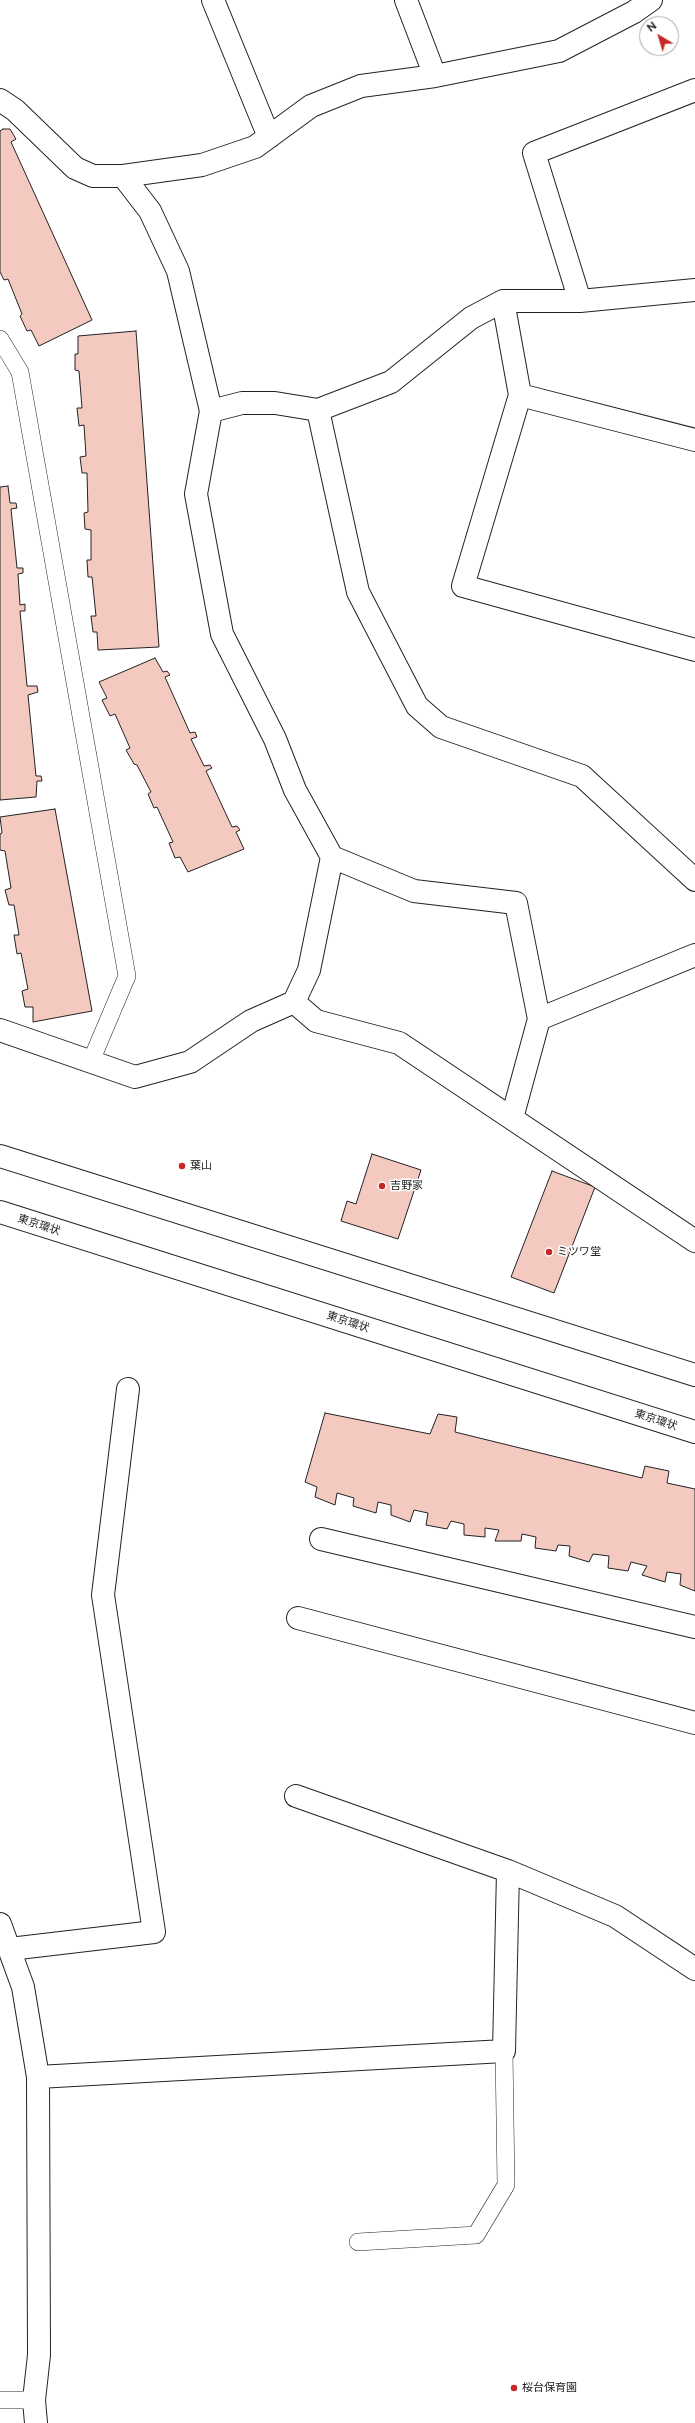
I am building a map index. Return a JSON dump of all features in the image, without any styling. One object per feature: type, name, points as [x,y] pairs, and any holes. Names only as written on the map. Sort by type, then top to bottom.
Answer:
[{"type":"main road","points":[[213,0],[269,137]]},
{"type":"main road","points":[[406,0],[435,76]]},
{"type":"main road","points":[[0,100],[15,110],[75,168],[93,176],[123,176],[202,165],[255,147],[311,106],[361,86],[435,76],[558,51],[634,12],[651,0]]},
{"type":"main road","points":[[580,301],[534,153],[695,90]]},
{"type":"main road","points":[[123,176],[150,211],[178,271],[211,411],[196,494],[222,634],[275,739],[295,790],[332,857],[414,892],[516,903],[539,1019],[512,1118]]},
{"type":"main road","points":[[211,411],[242,403],[269,403],[318,410],[391,382],[471,318],[503,301],[580,301],[695,290]]},
{"type":"main road","points":[[503,301],[520,395],[463,586],[695,650]]},
{"type":"main road","points":[[520,395],[695,440]]},
{"type":"main road","points":[[318,410],[358,592],[417,706],[441,727],[582,776],[695,880]]},
{"type":"main road","points":[[0,1030],[135,1077],[190,1062],[251,1021],[294,1002],[309,970],[332,857]]},
{"type":"main road","points":[[539,1019],[695,955]]},
{"type":"main road","points":[[294,1002],[316,1021],[399,1044],[695,1241]]},
{"type":"main road","points":[[0,1156],[695,1375]]},
{"type":"main road","name":"東京環状","points":[[0,1212],[695,1432]]},
{"type":"main road","points":[[10,1949],[154,1932],[103,1595],[128,1389]]},
{"type":"main road","points":[[321,1539],[695,1627]]},
{"type":"main road","points":[[298,1618],[695,1723]]},
{"type":"main road","points":[[296,1796],[508,1871],[615,1916],[695,1969]]},
{"type":"main road","points":[[38,2076],[504,2051],[508,1871]]},
{"type":"main road","points":[[0,1924],[23,1987],[38,2076],[39,2355],[34,2400],[36,2423]]},
{"type":"lane","points":[[0,339],[20,372],[127,976],[90,1062]]},
{"type":"lane","points":[[358,2242],[476,2235],[506,2185],[504,2051]]},
{"type":"lane","points":[[0,2400],[34,2400]]},
{"type":"building","points":[[3,129],[10,129],[16,139],[11,142],[92,320],[39,346],[31,330],[27,331],[20,316],[22,314],[8,279],[4,280],[0,272],[0,131]]},
{"type":"building","points":[[136,331],[159,647],[98,650],[97,632],[93,632],[91,616],[96,616],[92,577],[88,577],[87,560],[91,560],[91,530],[85,529],[84,513],[88,512],[87,473],[82,473],[80,457],[86,456],[84,425],[79,426],[77,408],[82,408],[79,371],[75,370],[75,354],[78,354],[78,336]]},
{"type":"building","points":[[8,486],[10,503],[16,503],[17,508],[11,509],[17,568],[23,568],[23,573],[18,574],[20,605],[25,604],[25,611],[20,611],[27,686],[37,686],[38,692],[28,695],[36,776],[41,776],[42,781],[37,781],[36,797],[0,800],[0,487]]},
{"type":"building","points":[[155,658],[163,672],[167,671],[170,675],[165,677],[190,733],[195,732],[197,737],[191,739],[204,766],[210,765],[212,768],[206,771],[232,827],[237,826],[240,830],[236,832],[244,849],[188,872],[180,857],[175,858],[169,843],[173,842],[157,807],[154,808],[148,794],[151,792],[137,765],[134,764],[126,750],[130,748],[115,714],[110,716],[102,700],[107,698],[99,682]]},
{"type":"building","points":[[55,809],[92,1011],[33,1022],[33,1007],[25,1007],[22,991],[28,989],[21,953],[17,954],[14,935],[19,935],[14,905],[9,905],[5,890],[11,888],[5,851],[0,850],[0,834],[2,833],[0,817]]},
{"type":"building","points":[[372,1154],[421,1170],[398,1239],[341,1221],[347,1201],[356,1204]]},
{"type":"building","points":[[552,1171],[595,1187],[554,1293],[511,1277]]},
{"type":"building","points":[[325,1413],[430,1434],[438,1414],[457,1417],[455,1432],[642,1478],[645,1466],[669,1471],[667,1483],[695,1489],[695,1591],[680,1585],[681,1574],[667,1572],[665,1582],[642,1575],[647,1566],[631,1562],[628,1571],[608,1568],[609,1556],[593,1554],[589,1562],[569,1556],[570,1546],[558,1545],[556,1551],[535,1548],[536,1537],[522,1534],[521,1541],[495,1541],[499,1530],[485,1528],[485,1537],[464,1535],[464,1524],[451,1521],[447,1529],[426,1525],[428,1513],[414,1510],[410,1522],[391,1515],[391,1505],[378,1502],[376,1513],[353,1506],[354,1498],[337,1493],[335,1505],[315,1497],[317,1487],[305,1482]]},
{"type":"place","name":"葉山","points":[[182,1166]]},
{"type":"place","name":"吉野家","points":[[382,1186]]},
{"type":"place","name":"ミツワ堂","points":[[549,1252]]},
{"type":"place","name":"桜台保育園","points":[[514,2388]]}]
